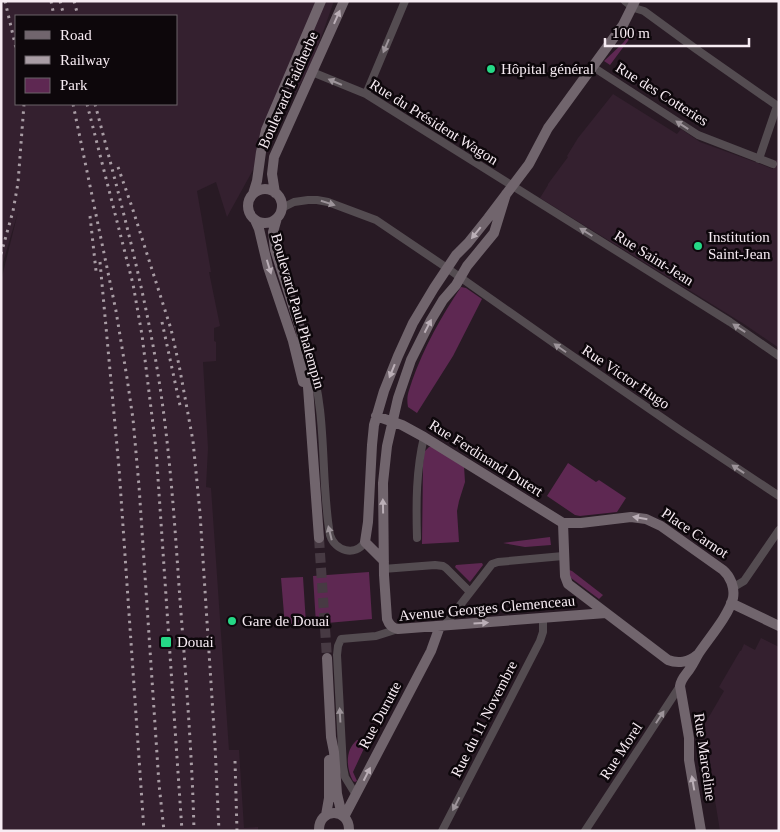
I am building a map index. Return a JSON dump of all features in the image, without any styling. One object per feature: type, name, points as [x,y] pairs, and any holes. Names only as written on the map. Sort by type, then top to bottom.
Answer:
[{"type":"street","name":"Boulevard Faidherbe","points":[[253,194],[266,130],[321,1]]},
{"type":"street","name":"Boulevard Faidherbe","points":[[275,193],[272,174],[273,161],[344,1]]},
{"type":"street","points":[[366,94],[405,1]]},
{"type":"street","points":[[384,565],[365,542],[369,517],[372,440],[376,416],[384,391],[404,342],[422,307],[447,268],[532,160],[548,128],[626,20],[631,3],[778,107],[759,159]]},
{"type":"street","name":"Rue des Cotteries","points":[[593,67],[692,132],[773,164]]},
{"type":"street","name":"Rue du Président Wagon","points":[[312,72],[366,94],[509,190]]},
{"type":"street","points":[[263,189],[275,193],[280,199],[282,208],[277,218],[269,223],[260,223],[255,220],[250,215],[248,208],[249,199],[253,194],[263,189]]},
{"type":"street","points":[[398,629],[393,628],[387,621],[384,565],[383,483],[392,421],[401,387],[415,351],[436,312],[467,266],[494,233],[509,190]]},
{"type":"street","name":"Rue Saint-Jean","points":[[509,190],[740,329],[779,356]]},
{"type":"street","name":"Rue Victor Hugo","points":[[282,208],[290,203],[302,200],[317,200],[328,202],[376,220],[672,425],[779,496]]},
{"type":"street","name":"Boulevard Paul Phalempin","points":[[277,218],[273,232],[275,250],[312,369],[318,404],[330,535],[335,545],[346,550],[356,550],[365,542]]},
{"type":"street","name":"Boulevard Paul Phalempin","points":[[255,220],[268,267],[293,341],[309,410]]},
{"type":"street","name":"Boulevard Paul Phalempin","points":[[303,341],[308,372],[309,410],[319,538]]},
{"type":"street","name":"Rue Ferdinand Dutert","points":[[376,416],[392,421],[424,437],[563,523]]},
{"type":"street","points":[[417,538],[417,482],[424,437]]},
{"type":"street","name":"Place Carnot","points":[[563,523],[631,517],[646,519],[661,526],[723,570],[728,575],[732,588]]},
{"type":"street","points":[[563,523],[563,556],[565,576],[568,584],[671,661],[687,661],[698,655]]},
{"type":"street","points":[[680,686],[731,603],[733,596],[732,588],[744,581],[779,530]]},
{"type":"street","name":"Rue Durutte","points":[[343,816],[356,795],[431,651],[442,626],[492,564],[495,562],[563,556]]},
{"type":"street","points":[[384,565],[443,566],[470,592]]},
{"type":"street","points":[[731,603],[779,626]]},
{"type":"street","name":"Avenue Georges Clemenceau","points":[[356,795],[345,777],[343,767],[337,655],[341,639],[376,636],[398,629],[606,614]]},
{"type":"street","name":"Rue du 11 Novembre","points":[[442,831],[540,641],[543,632],[543,618]]},
{"type":"street","points":[[327,658],[331,736],[337,798],[343,816],[348,821],[350,830]]},
{"type":"street","name":"Rue Morel","points":[[585,831],[680,686]]},
{"type":"street","name":"Rue Marceline","points":[[680,686],[689,738],[689,760],[701,831]]},
{"type":"street","points":[[319,831],[320,822],[326,815],[329,802],[328,769],[331,736]]},
{"type":"street","points":[[326,815],[334,813],[343,816]]},
{"type":"shaded area","points":[[1,1],[334,1],[312,63],[227,217],[216,182],[197,191],[211,272],[209,272],[220,326],[214,328],[216,361],[203,362],[208,448],[206,487],[211,488],[229,750],[239,750],[244,828],[258,827],[258,831],[1,831],[1,281],[18,212],[1,269]]},
{"type":"shaded area","name":"Institution Saint-Jean","points":[[613,94],[677,134],[681,129],[700,142],[773,169],[775,160],[779,160],[779,348],[744,324],[540,198],[568,157],[578,138]]},
{"type":"shaded area","points":[[761,638],[779,647],[779,831],[720,831],[703,727],[724,691],[719,687],[744,644],[755,650]]},
{"type":"green space","points":[[634,29],[636,30],[610,65],[604,61],[623,43]]},
{"type":"green space","points":[[461,287],[466,288],[482,299],[453,356],[417,413],[408,407],[407,403],[412,381],[434,332]]},
{"type":"green space","points":[[429,447],[464,466],[465,482],[457,511],[459,542],[422,544],[423,464],[424,452]]},
{"type":"green space","points":[[568,463],[596,482],[599,480],[626,498],[617,512],[575,515],[547,496]]},
{"type":"green space","points":[[550,537],[551,545],[525,547],[503,543]]},
{"type":"green space","points":[[482,563],[483,565],[470,582],[455,567],[456,565]]},
{"type":"green space","points":[[569,570],[603,595],[599,599],[567,575]]},
{"type":"green space","points":[[369,572],[372,619],[316,624],[313,576]]},
{"type":"green space","points":[[303,577],[306,624],[285,626],[281,578]]},
{"type":"green space","points":[[357,740],[367,742],[353,772],[357,781],[355,782],[351,776],[348,759],[350,749]]},
{"type":"tunnel","points":[[319,538],[327,658]]},
{"type":"railway","points":[[5,1],[15,44]]},
{"type":"railway","points":[[51,1],[54,15]]},
{"type":"railway","points":[[60,1],[64,15]]},
{"type":"railway","points":[[74,1],[78,15]]},
{"type":"railway","points":[[1,254],[13,211],[18,183],[24,105]]},
{"type":"railway","points":[[73,105],[116,311],[133,419],[164,831]]},
{"type":"railway","points":[[87,105],[133,284],[142,335],[156,449],[182,831]]},
{"type":"railway","points":[[95,105],[137,268],[161,395],[175,531],[190,739],[194,831]]},
{"type":"railway","points":[[118,167],[171,329],[193,441],[200,513],[219,831]]},
{"type":"railway","points":[[90,216],[96,271]]},
{"type":"railway","points":[[100,262],[119,468],[144,831]]},
{"type":"railway","points":[[162,322],[181,410]]},
{"type":"railway","points":[[235,761],[237,831]]},
{"type":"place","name":"Hôpital général","points":[[491,69]]},
{"type":"place","name":"Institution Saint-Jean","points":[[698,246]]},
{"type":"place","name":"Gare de Douai","points":[[232,621]]},
{"type":"place","name":"Douai","points":[[166,642]]}]
